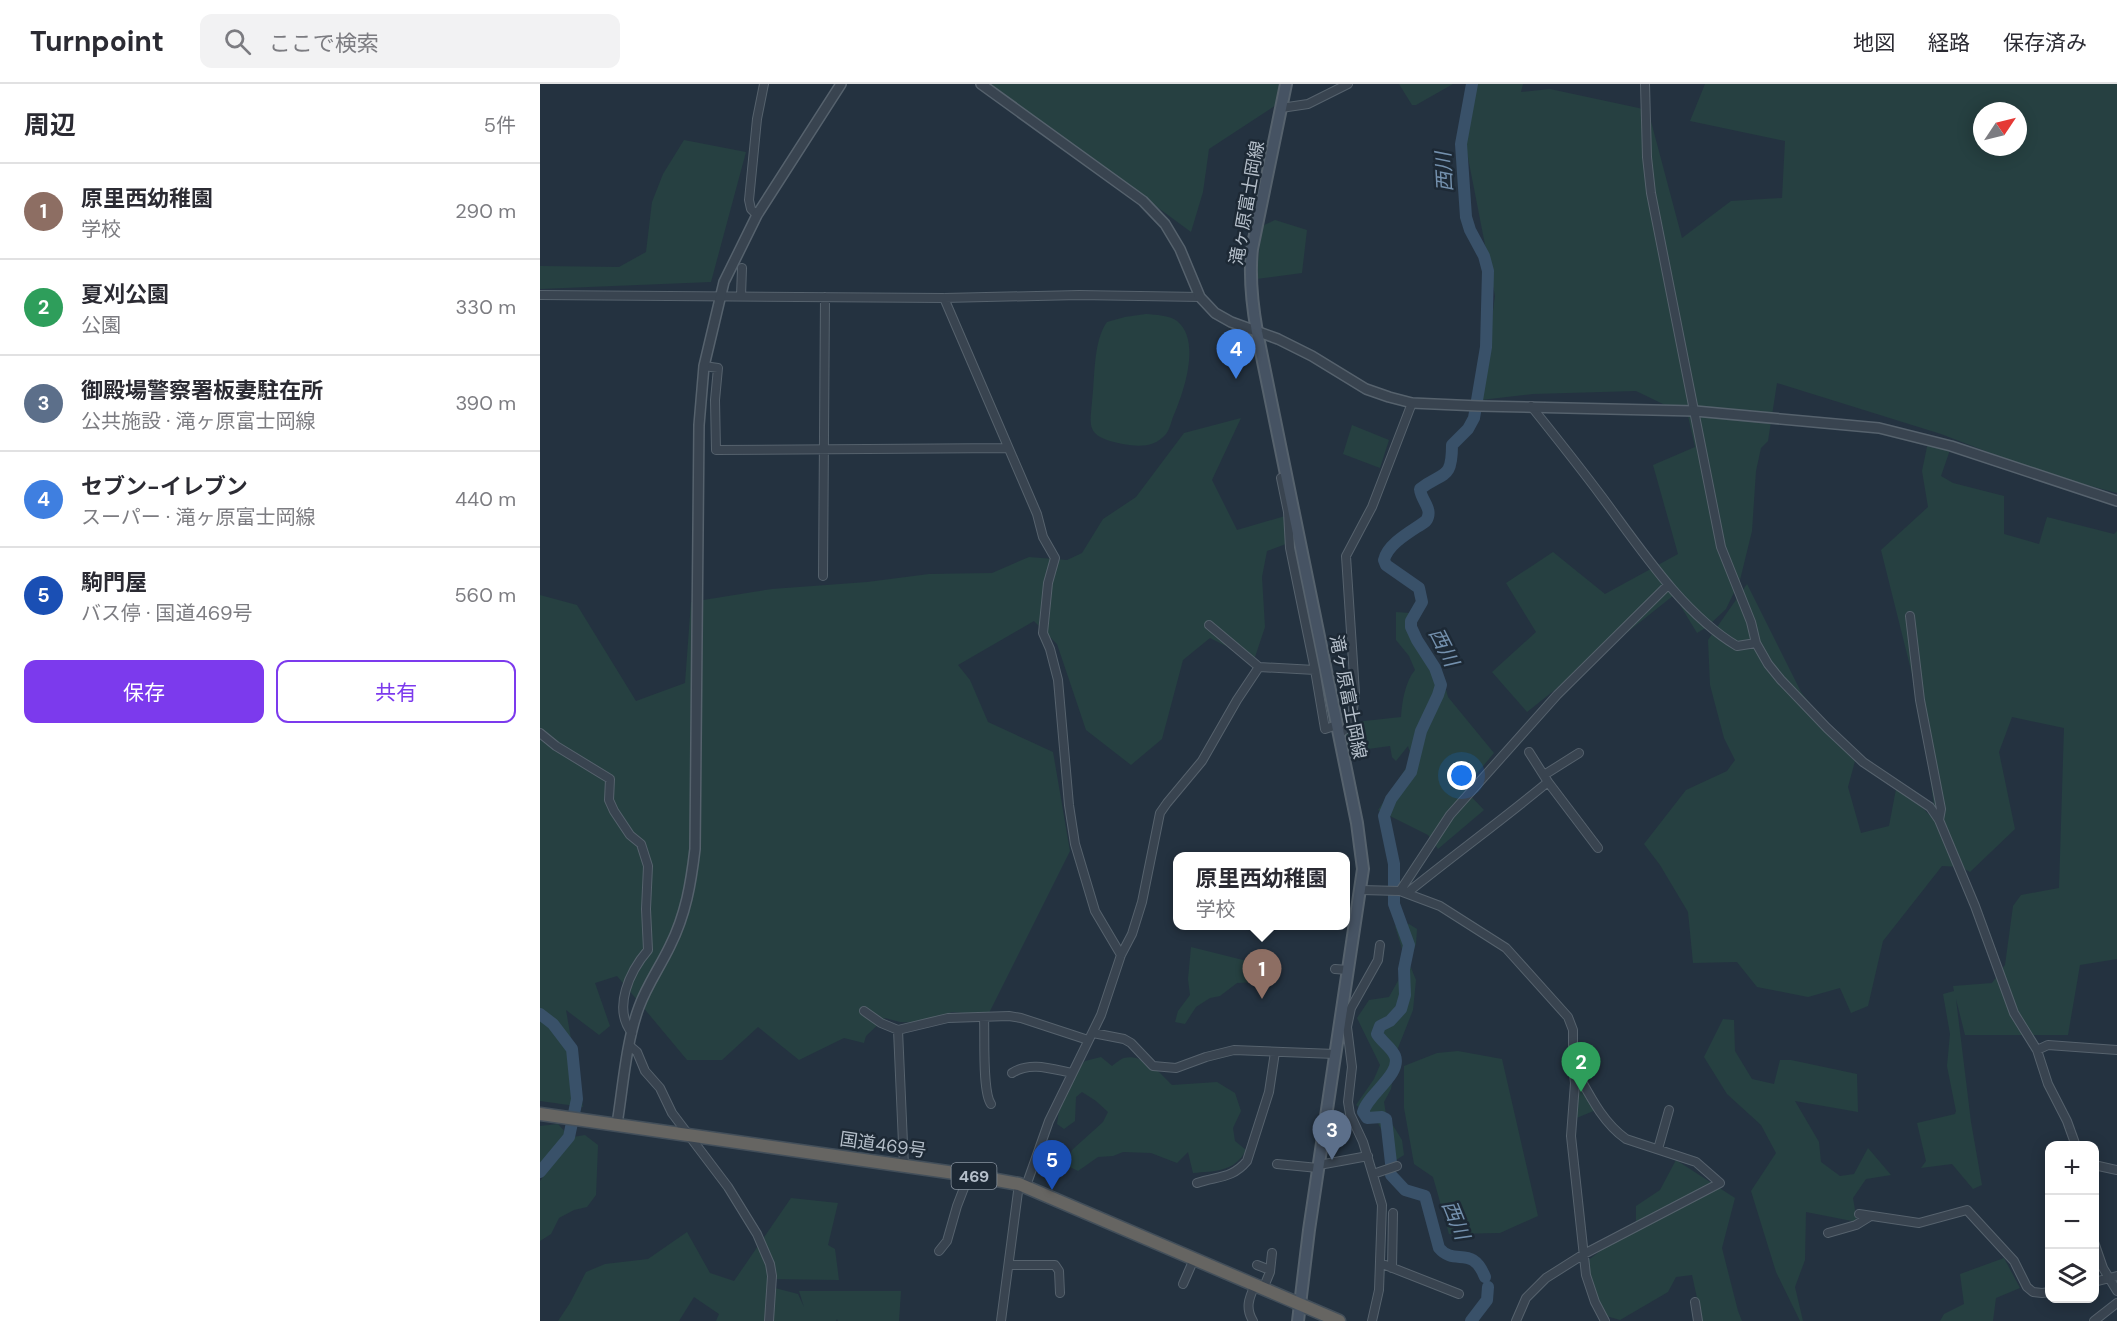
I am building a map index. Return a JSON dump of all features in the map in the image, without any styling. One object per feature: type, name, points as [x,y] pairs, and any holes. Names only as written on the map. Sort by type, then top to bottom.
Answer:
[{"type":"highway","name":"国道469号","points":[[540,1114],[969,1175],[1023,1185],[1340,1321]]},
{"type":"main road","name":"滝ヶ原富士岡線","points":[[1286,84],[1252,249],[1251,297],[1361,848],[1361,890],[1348,970],[1343,1027],[1335,1054],[1298,1321]]},
{"type":"street","points":[[758,215],[751,208],[750,200],[757,119],[764,84]]},
{"type":"street","points":[[617,1124],[638,1008],[652,975],[670,947],[683,916],[691,888],[694,858],[699,425],[704,366],[724,282],[758,215],[841,84]]},
{"type":"street","points":[[981,84],[1143,201],[1165,224],[1180,249],[1200,297],[1215,313],[1312,356],[1366,389],[1412,403],[1695,411],[1879,428],[1951,446],[2117,501]]},
{"type":"street","points":[[1281,108],[1308,104],[1348,84]]},
{"type":"street","points":[[1646,84],[1647,158],[1651,193],[1721,547],[1751,622],[1756,643],[1768,664],[1781,680],[1827,728],[1863,762],[1930,807],[1939,820],[1975,906],[2014,1013],[2037,1050],[2048,1084],[2067,1120],[2074,1141]]},
{"type":"street","points":[[741,296],[742,268]]},
{"type":"street","points":[[540,295],[1200,297]]},
{"type":"street","points":[[823,576],[825,297]]},
{"type":"street","points":[[944,298],[1037,514],[1043,537],[1055,558],[1047,592],[1042,633],[1050,649],[1058,680],[1069,805],[1076,844],[1095,911],[1121,955]]},
{"type":"street","points":[[704,366],[718,368],[715,400],[716,450],[1008,448]]},
{"type":"street","points":[[1281,478],[1288,512],[1290,548],[1325,729],[1346,729],[1352,718],[1355,693],[1346,556],[1372,507],[1412,403]]},
{"type":"street","points":[[1531,406],[1584,472],[1668,585],[1723,638],[1737,646],[1756,643]]},
{"type":"street","points":[[1404,892],[1427,848],[1457,807],[1557,695],[1668,585]]},
{"type":"street","points":[[1910,616],[1920,700],[1941,809],[1939,820]]},
{"type":"street","points":[[1209,625],[1259,667],[1315,670]]},
{"type":"street","points":[[1001,1321],[1023,1185],[1049,1120],[1101,1015],[1121,955],[1132,934],[1142,902],[1160,813],[1202,761],[1259,667]]},
{"type":"street","points":[[540,733],[556,746],[610,779],[609,800],[614,811],[630,835],[642,844],[648,866],[646,909],[648,950],[626,989],[623,1015],[625,1025],[632,1033]]},
{"type":"street","points":[[1529,752],[1598,848]]},
{"type":"street","points":[[1404,892],[1504,819],[1546,778],[1579,753]]},
{"type":"street","points":[[1361,890],[1388,889],[1404,892],[1440,906],[1506,948],[1568,1017],[1573,1030],[1575,1083],[1571,1136],[1586,1275],[1595,1302],[1605,1321]]},
{"type":"street","points":[[1372,1321],[1379,1290],[1382,1205],[1368,1156],[1354,1125],[1348,1102],[1352,1068],[1343,1027],[1378,960],[1380,945]]},
{"type":"street","points":[[1335,969],[1348,970]]},
{"type":"street","points":[[864,1011],[881,1023],[898,1030],[948,1018],[1009,1016],[1021,1018],[1091,1037],[1124,1040],[1131,1043],[1153,1066],[1176,1068],[1206,1056],[1234,1050],[1335,1054]]},
{"type":"street","points":[[984,1018],[986,1088],[988,1101],[991,1104]]},
{"type":"street","points":[[898,1030],[904,1166]]},
{"type":"street","points":[[2037,1050],[2048,1045],[2117,1050]]},
{"type":"street","points":[[630,1046],[637,1052],[645,1071],[660,1088],[672,1113],[728,1186],[757,1234],[772,1276],[769,1321]]},
{"type":"street","points":[[1197,1183],[1231,1175],[1247,1161],[1269,1092],[1275,1052]]},
{"type":"street","points":[[1516,1321],[1526,1298],[1546,1278],[1584,1254],[1720,1183],[1696,1162],[1626,1139],[1617,1132],[1604,1117],[1573,1066]]},
{"type":"street","points":[[1012,1074],[1020,1068],[1030,1067],[1072,1073]]},
{"type":"street","points":[[1658,1149],[1669,1110]]},
{"type":"street","points":[[1277,1164],[1319,1167],[1368,1156]]},
{"type":"street","points":[[1373,1174],[1397,1166]]},
{"type":"street","points":[[2099,1166],[2117,1170]]},
{"type":"street","points":[[939,1251],[947,1241],[969,1175]]},
{"type":"street","points":[[1828,1233],[1856,1225],[1876,1215],[1919,1223],[1967,1210],[2014,1261],[2027,1287],[2033,1292],[2045,1293]]},
{"type":"street","points":[[1392,1268],[1394,1213]]},
{"type":"street","points":[[1859,1214],[1869,1217]]},
{"type":"street","points":[[2098,1249],[2113,1277],[2117,1291]]},
{"type":"street","points":[[1253,1321],[1248,1310],[1249,1300],[1270,1270],[1272,1253]]},
{"type":"street","points":[[1183,1284],[1194,1259]]},
{"type":"street","points":[[1380,1263],[1459,1294]]},
{"type":"street","points":[[1010,1265],[1055,1265],[1059,1271],[1060,1293]]},
{"type":"street","points":[[1257,1265],[1270,1270]]},
{"type":"street","points":[[1695,1302],[1698,1321]]},
{"type":"street","points":[[2094,1321],[2117,1303]]},
{"type":"green space","points":[[990,84],[1279,84],[1276,105],[1209,149],[1203,192],[1191,232]]},
{"type":"green space","points":[[1399,84],[1453,84],[1416,105],[1412,105]]},
{"type":"green space","points":[[1466,84],[1523,84],[1521,92],[1550,89],[1648,110],[1682,238],[1731,201],[1782,198],[1785,141],[1690,121],[1705,84],[2117,84],[2117,493],[2045,474],[1941,434],[1777,383],[1768,441],[1761,448],[1756,471],[1752,531],[1740,580],[1726,609],[1697,633],[1674,595],[1527,712],[1492,672],[1536,632],[1506,583],[1553,552],[1605,594],[1678,554],[1653,465],[1695,447],[1688,416],[1636,391],[1533,394],[1481,400],[1495,296],[1463,132]]},
{"type":"green space","points":[[684,140],[746,152],[711,282],[540,289],[540,266],[619,267],[646,252],[652,202],[663,174]]},
{"type":"green space","points":[[1275,220],[1307,230],[1302,273],[1256,279],[1262,226]]},
{"type":"green space","points":[[1146,314],[1170,318],[1177,321],[1184,330],[1189,354],[1185,382],[1166,434],[1147,445],[1117,443],[1097,435],[1091,422],[1095,360],[1099,339],[1107,322]]},
{"type":"green space","points":[[1241,418],[1212,480],[1237,530],[1285,516],[1291,542],[1267,551],[1262,577],[1265,627],[1254,660],[1210,638],[1183,660],[1162,739],[1131,765],[1086,730],[1057,644],[1034,621],[958,665],[970,680],[988,722],[1053,752],[1070,851],[988,1015],[952,1012],[924,1023],[900,1022],[885,1018],[866,1036],[864,1043],[844,1038],[799,1060],[758,1027],[722,1060],[687,1060],[617,976],[595,983],[610,1026],[599,1035],[566,1010],[583,1107],[540,1101],[540,595],[577,605],[636,701],[685,683],[691,602],[772,589],[867,582],[929,574],[992,573],[1029,557],[1067,560],[1082,553],[1103,519],[1136,497],[1184,433]]},
{"type":"green space","points":[[1352,425],[1389,440],[1380,468],[1343,454]]},
{"type":"green space","points":[[1928,442],[1950,450],[1941,476],[1953,483],[2004,496],[2004,534],[2039,544],[2047,517],[2114,534],[2117,531],[2117,959],[2080,965],[2068,1035],[1965,1035],[1956,999],[1971,1122],[1982,1185],[1973,1189],[1952,1164],[1921,1168],[1926,1161],[1917,1123],[1955,1114],[1956,1111],[1947,1066],[1950,1034],[1943,994],[1954,991],[1953,986],[1992,983],[2005,965],[2013,906],[2021,895],[2059,888],[2064,728],[2012,717],[1999,752],[2015,829],[1970,872],[1961,867],[1942,866],[1883,941],[1868,1006],[1851,1013],[1840,988],[1808,997],[1757,987],[1737,962],[1693,963],[1688,912],[1660,865],[1644,844],[1686,790],[1727,771],[1735,760],[1724,738],[1710,685],[1708,640],[1747,584],[1801,692],[1855,761],[1848,787],[1861,833],[1889,826],[1896,789],[1920,805],[1936,822],[1922,714],[1881,550],[1928,507],[1922,471]]},
{"type":"green space","points":[[1396,612],[1410,613],[1415,632],[1440,668],[1448,697],[1494,753],[1464,789],[1484,810],[1438,849],[1428,835],[1378,810],[1412,759],[1408,746],[1396,761],[1392,757],[1390,746],[1346,752],[1345,736],[1355,722],[1401,717],[1406,686],[1415,670],[1409,656],[1396,640]]},
{"type":"green space","points":[[1409,924],[1417,929],[1416,944],[1409,963],[1416,980],[1413,1010],[1398,1048],[1391,1089],[1384,1102],[1386,1114],[1402,1140],[1404,1155],[1396,1160],[1377,1121],[1356,1105],[1374,1079],[1380,1065],[1357,1018],[1369,1000],[1389,997],[1404,970],[1402,949],[1395,926]]},
{"type":"green space","points":[[1191,947],[1267,966],[1275,978],[1237,983],[1220,996],[1210,998],[1196,1007],[1185,1024],[1175,1022],[1178,1011],[1190,995],[1188,979]]},
{"type":"green space","points":[[1723,1019],[1734,1020],[1735,1051],[1752,1079],[1774,1084],[1780,1060],[1791,1060],[1857,1074],[1858,1112],[1795,1101],[1819,1142],[1821,1162],[1840,1176],[1854,1174],[1868,1148],[1891,1175],[1866,1179],[1853,1198],[1857,1222],[1806,1212],[1805,1260],[1795,1287],[1803,1321],[1800,1321],[1776,1272],[1751,1191],[1776,1153],[1761,1125],[1727,1094],[1704,1057]]},
{"type":"green space","points":[[1458,1051],[1502,1059],[1538,1216],[1500,1233],[1449,1234],[1433,1177],[1414,1164],[1404,1108],[1404,1066],[1437,1053]]},
{"type":"green space","points":[[1101,1057],[1112,1066],[1124,1058],[1138,1058],[1151,1065],[1172,1085],[1217,1082],[1235,1093],[1241,1111],[1233,1128],[1235,1141],[1246,1150],[1236,1163],[1224,1169],[1209,1172],[1193,1173],[1188,1152],[1177,1163],[1151,1153],[1123,1152],[1113,1156],[1098,1157],[1078,1171],[1066,1165],[1072,1150],[1103,1122],[1108,1112],[1082,1092],[1076,1097],[1075,1121],[1064,1129],[1057,1124],[1060,1104],[1079,1067],[1085,1061]]},
{"type":"green space","points":[[1576,1074],[1596,1110],[1574,1119]]},
{"type":"green space","points":[[558,1124],[567,1134],[554,1154],[540,1168],[540,1126]]},
{"type":"green space","points":[[585,1135],[598,1145],[596,1195],[587,1207],[574,1210],[559,1218],[551,1234],[540,1241],[540,1181],[573,1137]]},
{"type":"green space","points":[[1676,1160],[1735,1198],[1722,1248],[1742,1321],[1702,1321],[1692,1275],[1676,1277],[1668,1292],[1620,1320],[1603,1315],[1586,1262],[1636,1223],[1636,1206],[1660,1190]]},
{"type":"green space","points":[[791,1198],[838,1203],[828,1245],[835,1249],[839,1280],[769,1279],[766,1321],[716,1321],[719,1314],[694,1297],[679,1321],[558,1321],[586,1272],[605,1264],[648,1259],[687,1232],[710,1273],[734,1281]]},
{"type":"green space","points":[[2004,1258],[2020,1288],[1996,1298],[1993,1321],[1940,1321],[1944,1314],[1964,1304],[1960,1274]]},
{"type":"green space","points":[[775,1288],[798,1294],[804,1307],[799,1291],[901,1291],[899,1321],[838,1321],[837,1319],[836,1321],[773,1321]]},
{"type":"waterway","name":"西川","points":[[1391,1163],[1386,1119],[1367,1118],[1363,1112],[1371,1098],[1394,1070],[1396,1063],[1394,1053],[1377,1034],[1380,1026],[1390,1021],[1401,1009],[1405,995],[1404,969],[1409,945],[1394,904],[1394,864],[1384,816],[1391,799],[1411,772],[1421,731],[1441,685],[1435,668],[1411,627],[1411,621],[1422,602],[1419,588],[1386,565],[1384,560],[1395,543],[1426,521],[1429,513],[1420,489],[1445,474],[1450,465],[1452,445],[1468,429],[1474,418],[1486,347],[1488,271],[1484,256],[1470,230],[1466,217],[1461,144],[1472,84]]},
{"type":"waterway","points":[[540,1014],[553,1024],[572,1049],[577,1099],[569,1137],[540,1172]]},
{"type":"waterway","name":"西川","points":[[1391,1175],[1405,1190],[1425,1196],[1439,1248],[1451,1256],[1475,1261],[1485,1277]]},
{"type":"waterway","name":"西川","points":[[1471,1321],[1487,1300],[1488,1287]]},
{"type":"place","name":"セブン-イレブン","points":[[1236,379]]},
{"type":"place","name":"原里西幼稚園","points":[[1262,999]]},
{"type":"place","name":"夏刈公園","points":[[1581,1092]]},
{"type":"place","name":"御殿場警察署板妻駐在所","points":[[1332,1160]]},
{"type":"place","name":"駒門屋","points":[[1052,1190]]}]
